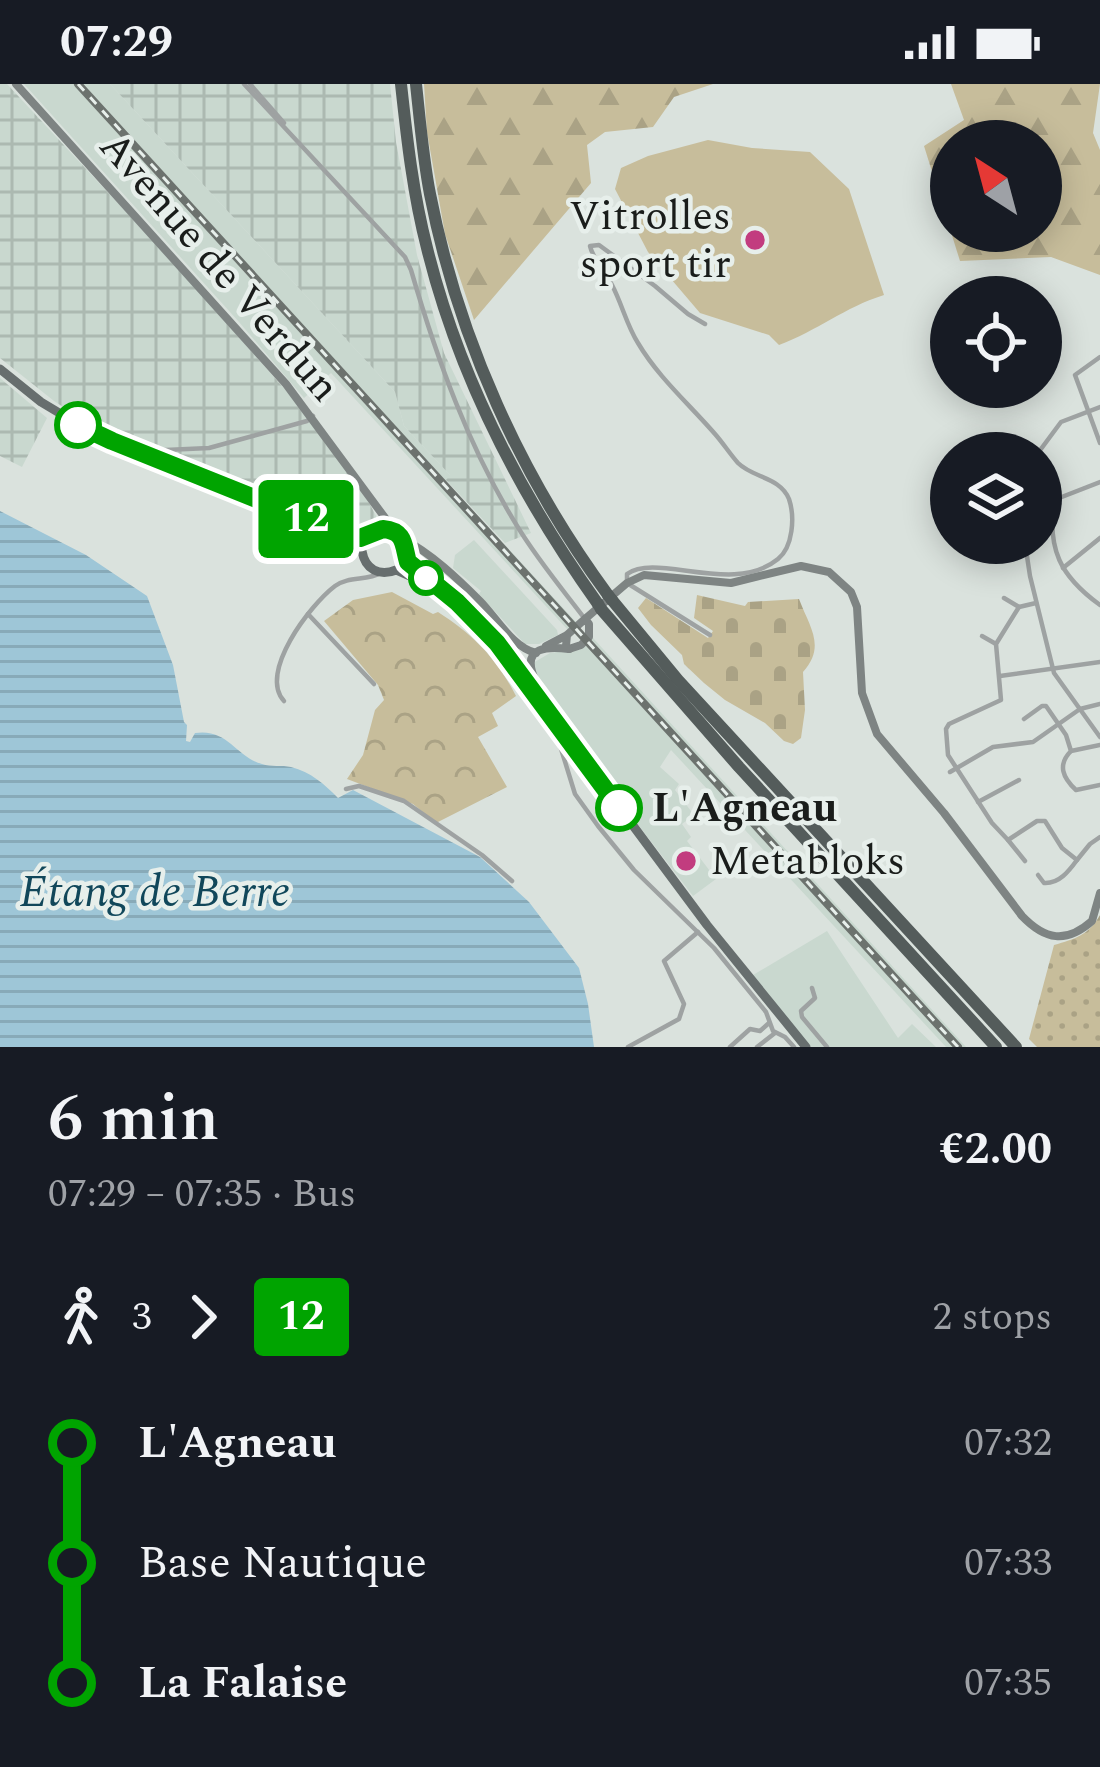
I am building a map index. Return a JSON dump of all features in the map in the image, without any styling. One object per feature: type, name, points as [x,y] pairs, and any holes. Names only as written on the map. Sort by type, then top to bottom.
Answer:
[{"type":"highway","points":[[401,84],[414,189],[427,248],[466,370],[532,506],[725,752],[996,1047]]},
{"type":"highway","points":[[416,84],[429,191],[461,313],[504,422],[605,602],[1016,1047]]},
{"type":"main road","name":"Avenue de Verdun","points":[[16,84],[313,416],[405,545],[476,596],[521,646]]},
{"type":"main road","points":[[0,372],[78,425],[137,451],[349,536],[372,534],[405,545],[416,570],[457,602],[497,643],[800,1047]]},
{"type":"main road","points":[[0,372],[31,401],[82,432],[337,536],[362,551],[374,573],[396,570],[425,584],[467,618],[490,642],[703,928],[800,1047]]},
{"type":"main road","points":[[362,551],[381,518],[370,494]]},
{"type":"main road","points":[[396,570],[405,545]]},
{"type":"main road","points":[[521,646],[536,649],[567,635],[634,578],[655,574],[730,583],[801,566],[829,572],[851,592],[857,607],[862,693],[877,734],[1022,916],[1036,931],[1069,935],[1092,921],[1100,892]]},
{"type":"main road","points":[[521,646],[536,653],[581,645],[589,637],[585,619]]},
{"type":"main road","points":[[567,635],[569,649]]},
{"type":"main road","points":[[536,653],[530,672],[567,739]]},
{"type":"street","points":[[247,84],[405,257],[443,375],[494,485],[520,531],[585,619]]},
{"type":"street","points":[[705,324],[599,245],[590,246],[649,359],[740,465],[776,483],[790,502],[790,538],[784,553],[766,566],[738,574],[644,567],[627,574],[627,583],[710,635]]},
{"type":"street","points":[[1100,357],[1075,376],[1100,443]]},
{"type":"street","points":[[1054,432],[1061,422],[1100,407]]},
{"type":"street","points":[[137,451],[209,448],[313,416]]},
{"type":"street","points":[[1100,482],[1054,500],[1052,542],[1063,568],[1100,605]]},
{"type":"street","points":[[1063,568],[1100,539]]},
{"type":"street","points":[[1029,564],[1053,669],[1100,741],[1071,752],[1065,759],[1065,777],[1074,788],[1100,785]]},
{"type":"street","points":[[284,701],[275,685],[296,628],[335,586],[374,573]]},
{"type":"street","points":[[1004,598],[1019,607],[1036,603]]},
{"type":"street","points":[[1019,607],[996,644],[1001,700],[947,726],[946,752],[953,771],[1025,861]]},
{"type":"street","points":[[308,614],[374,684]]},
{"type":"street","points":[[982,636],[996,644]]},
{"type":"street","points":[[1000,676],[1100,662]]},
{"type":"street","points":[[953,771],[993,746],[1033,742],[1080,709],[1100,704]]},
{"type":"street","points":[[1024,719],[1045,705],[1066,735],[1071,752]]},
{"type":"street","points":[[548,721],[575,794],[634,870],[714,948],[766,1012],[772,1035]]},
{"type":"street","points":[[978,802],[1019,781]]},
{"type":"street","points":[[346,789],[359,786],[404,801],[512,881]]},
{"type":"street","points":[[1008,840],[1037,821],[1045,821],[1062,848],[1078,860]]},
{"type":"street","points":[[1038,875],[1050,884],[1067,873],[1100,837]]},
{"type":"street","points":[[628,1047],[680,1019],[684,1004],[664,961],[698,932]]},
{"type":"street","points":[[812,988],[815,998],[801,1011],[802,1017],[826,1047]]},
{"type":"street","points":[[760,1031],[769,1023]]},
{"type":"street","points":[[730,1047],[751,1029],[800,1047]]},
{"type":"street","points":[[757,1047],[772,1035]]},
{"type":"shaded area","points":[[0,84],[7,84],[167,256],[304,411],[363,491],[376,524],[370,529],[298,512],[130,443],[89,424],[0,358]]},
{"type":"shaded area","points":[[24,84],[110,84],[395,392],[404,426],[451,476],[446,481],[576,622],[568,630],[331,373],[304,398]]},
{"type":"shaded area","points":[[110,84],[390,84],[417,255],[444,353],[531,533],[505,543],[404,426],[395,392]]},
{"type":"shaded area","points":[[0,378],[47,418],[22,467],[0,456]]},
{"type":"shaded area","points":[[474,540],[558,635],[539,644],[525,644],[481,591],[453,568],[455,555]]},
{"type":"shaded area","points":[[593,638],[966,1047],[946,1047],[671,750],[660,767],[679,784],[675,790],[694,815],[682,824],[691,837],[687,841],[716,879],[693,896],[596,770],[532,670],[533,663],[550,653],[581,649]]},
{"type":"shaded area","points":[[827,931],[898,1038],[912,1024],[936,1047],[810,1047],[753,975]]},
{"type":"green space","points":[[424,84],[713,84],[674,97],[653,127],[605,132],[587,145],[591,183],[474,320],[445,234],[427,132]]},
{"type":"green space","points":[[951,84],[1100,84],[1093,133],[1100,150],[1100,275],[1051,257],[960,261],[957,252],[1062,252],[1062,120],[964,120]]},
{"type":"green space","name":"Vitrolles sport tir","points":[[708,140],[810,152],[849,189],[884,295],[779,345],[769,335],[700,313],[648,252],[615,189],[621,168]]},
{"type":"green space","points":[[392,592],[433,614],[438,612],[463,630],[501,670],[516,696],[492,713],[498,726],[478,737],[507,787],[436,823],[413,804],[347,779],[363,755],[375,710],[384,700],[378,685],[324,621],[353,600]]},
{"type":"green space","points":[[697,595],[745,606],[799,599],[815,645],[803,672],[801,738],[793,744],[704,683],[638,608],[646,598],[708,638],[713,631],[694,618]]},
{"type":"green space","points":[[1100,915],[1100,1047],[1037,1047],[1029,1039],[1054,945],[1081,935]]},
{"type":"water","name":"Étang de Berre","points":[[0,511],[86,555],[147,596],[173,665],[187,725],[186,741],[195,733],[216,735],[265,765],[305,772],[338,798],[353,790],[480,857],[529,902],[579,968],[594,1047],[0,1047]]},
{"type":"railway","points":[[78,84],[958,1047]]},
{"type":"bus line","name":"12","points":[[78,425],[349,536],[368,537],[383,529],[400,535],[408,562],[497,643],[619,808]]},
{"type":"place","name":"Vitrolles sport tir","points":[[755,240]]},
{"type":"place","name":"L'Agneau","points":[[619,808]]},
{"type":"place","name":"Metabloks","points":[[686,861]]}]
